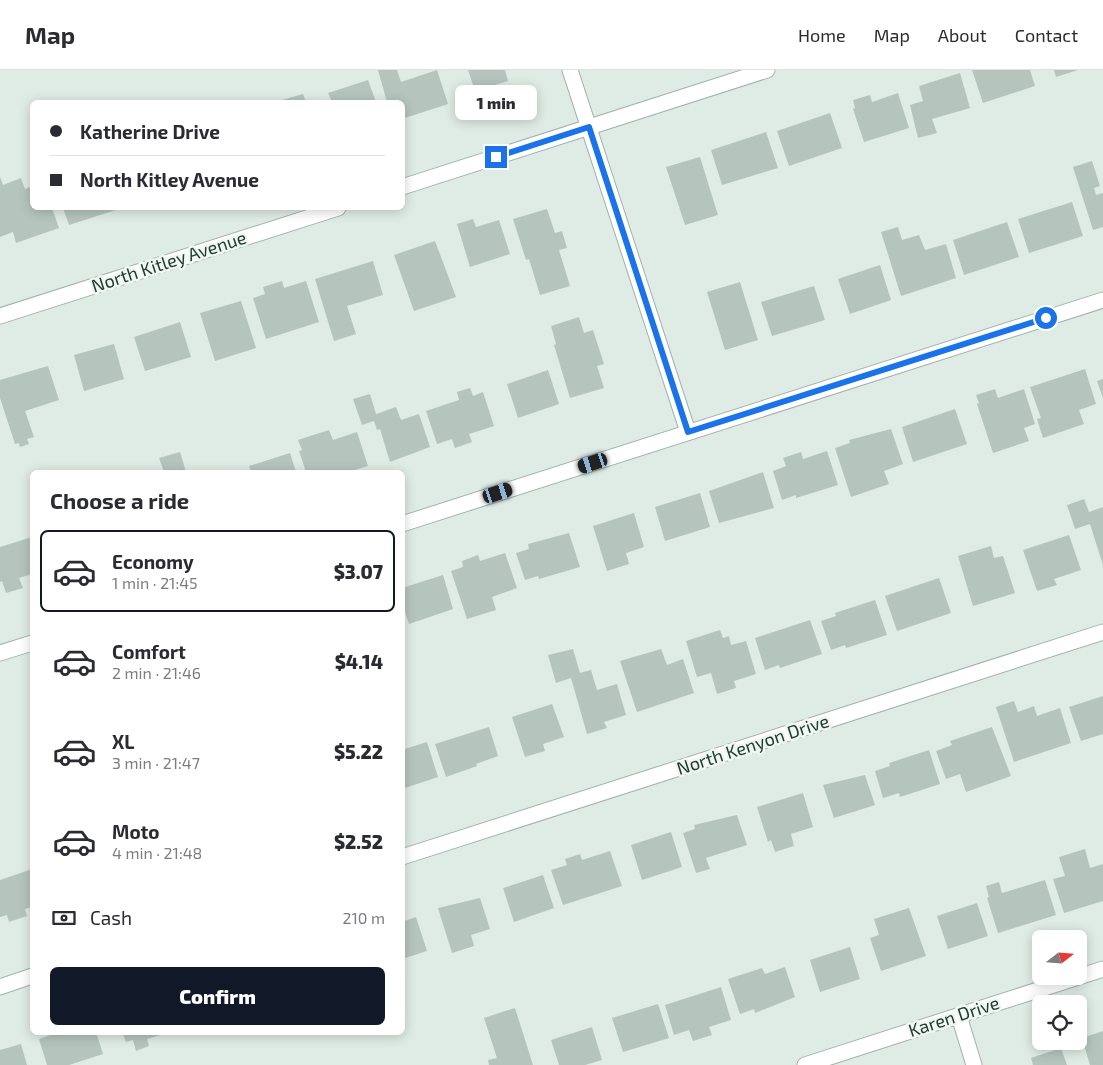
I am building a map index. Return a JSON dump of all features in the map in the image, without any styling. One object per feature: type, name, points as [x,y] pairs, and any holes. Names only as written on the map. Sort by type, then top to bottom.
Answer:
[{"type":"street","points":[[570,70],[688,432]]},
{"type":"street","points":[[405,186],[767,70]]},
{"type":"street","name":"North Kitley Avenue","points":[[0,316],[332,210]]},
{"type":"street","points":[[405,523],[1103,300]]},
{"type":"street","name":"North Kenyon Drive","points":[[405,856],[1103,632]]},
{"type":"street","points":[[0,653],[30,643]]},
{"type":"street","name":"Karen Drive","points":[[805,1065],[1103,969]]},
{"type":"street","points":[[0,987],[30,977]]},
{"type":"street","points":[[959,1016],[974,1065]]},
{"type":"building","points":[[378,70],[397,70],[401,82],[437,70],[448,104],[405,118],[405,100],[386,100]]},
{"type":"building","points":[[468,70],[505,70],[508,81],[475,91]]},
{"type":"building","points":[[972,70],[1030,70],[1035,86],[983,103]]},
{"type":"building","points":[[1054,70],[1078,70],[1056,77]]},
{"type":"building","points":[[960,73],[970,108],[932,119],[937,133],[918,138],[910,105],[923,101],[919,86]]},
{"type":"building","points":[[368,80],[375,100],[331,100],[328,93]]},
{"type":"building","points":[[898,93],[909,128],[864,142],[853,109],[855,108],[853,100],[870,95],[872,102]]},
{"type":"building","points":[[303,94],[305,100],[282,100]]},
{"type":"building","points":[[830,113],[842,148],[789,166],[777,131]]},
{"type":"building","points":[[766,132],[778,168],[722,185],[711,150]]},
{"type":"building","points":[[700,157],[718,215],[685,225],[666,167]]},
{"type":"building","points":[[1092,161],[1100,186],[1094,188],[1096,195],[1103,193],[1103,227],[1093,230],[1073,167]]},
{"type":"building","points":[[0,177],[3,185],[21,178],[25,189],[30,187],[30,210],[53,210],[59,228],[16,243],[13,232],[0,237]]},
{"type":"building","points":[[1072,202],[1083,236],[1029,253],[1018,219]]},
{"type":"building","points":[[547,209],[555,233],[562,231],[567,248],[559,250],[570,286],[540,295],[529,259],[526,260],[513,219]]},
{"type":"building","points":[[64,210],[116,210],[69,225]]},
{"type":"building","points":[[473,219],[476,227],[499,220],[510,254],[470,267],[457,224]]},
{"type":"building","points":[[1007,222],[1019,257],[964,275],[953,240]]},
{"type":"building","points":[[898,227],[902,240],[919,235],[925,250],[946,244],[956,278],[901,296],[881,232]]},
{"type":"building","points":[[435,241],[456,297],[414,311],[394,255]]},
{"type":"building","points":[[373,261],[383,295],[347,306],[356,334],[334,341],[315,279]]},
{"type":"building","points":[[880,265],[891,300],[850,314],[838,279]]},
{"type":"building","points":[[282,281],[284,288],[306,281],[319,322],[266,339],[253,298],[265,294],[263,287]]},
{"type":"building","points":[[740,282],[758,340],[725,350],[707,292]]},
{"type":"building","points":[[814,286],[825,320],[772,336],[761,302]]},
{"type":"building","points":[[241,301],[256,348],[215,361],[200,313]]},
{"type":"building","points":[[579,317],[584,333],[593,330],[604,364],[597,366],[604,388],[570,398],[554,345],[556,344],[551,326]]},
{"type":"building","points":[[180,322],[191,357],[145,371],[134,337]]},
{"type":"building","points":[[114,344],[124,379],[84,391],[74,355]]},
{"type":"building","points":[[48,366],[59,400],[25,411],[34,437],[27,439],[29,444],[20,447],[19,443],[15,444],[0,398],[0,380]]},
{"type":"building","points":[[1085,369],[1096,404],[1079,410],[1084,424],[1043,438],[1037,419],[1041,418],[1030,387]]},
{"type":"building","points":[[548,370],[559,404],[518,418],[507,384]]},
{"type":"building","points":[[1103,379],[1103,398],[1097,381]]},
{"type":"building","points":[[470,388],[473,396],[483,392],[494,426],[469,434],[472,442],[455,448],[452,439],[437,444],[426,411],[459,400],[457,392]]},
{"type":"building","points":[[995,389],[998,398],[1024,389],[1035,424],[1024,428],[1029,441],[993,453],[977,404],[979,403],[976,395]]},
{"type":"building","points":[[370,394],[376,414],[396,407],[401,420],[419,414],[430,447],[390,462],[380,429],[377,430],[374,421],[362,425],[353,399]]},
{"type":"building","points":[[955,409],[967,444],[913,462],[902,427]]},
{"type":"building","points":[[891,429],[903,464],[884,471],[889,484],[851,497],[835,448],[850,443],[849,440]]},
{"type":"building","points":[[329,430],[333,440],[357,432],[368,466],[355,470],[305,470],[299,451],[302,450],[298,440]]},
{"type":"building","points":[[827,451],[838,485],[796,498],[796,495],[782,500],[773,471],[786,466],[783,458],[801,452],[803,459]]},
{"type":"building","points":[[180,452],[185,470],[163,470],[159,458]]},
{"type":"building","points":[[290,453],[295,470],[250,470],[249,466]]},
{"type":"building","points":[[763,472],[774,508],[719,523],[709,491]]},
{"type":"building","points":[[700,493],[710,527],[665,541],[655,507]]},
{"type":"building","points":[[1084,499],[1089,512],[1103,507],[1103,565],[1090,524],[1075,529],[1067,505]]},
{"type":"building","points":[[634,513],[644,547],[626,553],[629,564],[607,571],[593,526]]},
{"type":"building","points":[[569,533],[580,567],[539,579],[538,576],[525,580],[516,553],[529,549],[528,544]]},
{"type":"building","points":[[1069,535],[1081,570],[1054,579],[1057,585],[1037,591],[1023,550]]},
{"type":"building","points":[[30,538],[30,575],[19,578],[23,588],[6,593],[2,581],[0,582],[0,547]]},
{"type":"building","points":[[991,546],[994,558],[1003,556],[1015,593],[973,606],[958,556]]},
{"type":"building","points":[[505,553],[517,588],[492,597],[496,610],[467,619],[451,571],[463,567],[462,561],[478,555],[480,561]]},
{"type":"building","points":[[443,575],[453,609],[409,624],[405,613],[405,587]]},
{"type":"building","points":[[939,578],[951,613],[897,631],[885,596]]},
{"type":"building","points":[[875,600],[887,635],[846,648],[845,645],[831,650],[821,621],[836,616],[835,613]]},
{"type":"building","points":[[810,620],[822,654],[780,668],[779,665],[765,670],[755,638]]},
{"type":"building","points":[[720,630],[723,638],[729,636],[731,645],[746,641],[756,674],[734,681],[736,688],[717,694],[711,673],[697,677],[686,641]]},
{"type":"building","points":[[573,649],[580,673],[591,670],[597,690],[617,684],[626,715],[604,722],[607,728],[587,734],[571,678],[556,683],[548,655]]},
{"type":"building","points":[[661,649],[667,665],[683,659],[694,693],[637,712],[620,661]]},
{"type":"building","points":[[1103,696],[1103,734],[1081,741],[1069,707]]},
{"type":"building","points":[[1014,701],[1018,712],[1034,706],[1037,716],[1060,708],[1071,743],[1014,762],[996,707]]},
{"type":"building","points":[[552,704],[564,737],[543,744],[545,751],[525,757],[512,717]]},
{"type":"building","points":[[489,727],[498,756],[446,777],[435,744]]},
{"type":"building","points":[[992,727],[1011,776],[966,792],[960,774],[946,779],[936,751],[952,745],[950,741]]},
{"type":"building","points":[[427,742],[438,777],[405,788],[405,749]]},
{"type":"building","points":[[929,750],[940,784],[900,797],[899,793],[883,798],[875,771],[890,766],[889,763]]},
{"type":"building","points":[[865,775],[875,805],[834,818],[823,785]]},
{"type":"building","points":[[803,793],[813,827],[791,834],[794,846],[775,852],[771,840],[768,842],[757,807]]},
{"type":"building","points":[[737,815],[747,845],[706,858],[710,869],[696,873],[683,833],[695,829],[694,825]]},
{"type":"building","points":[[671,832],[682,867],[642,880],[631,845]]},
{"type":"building","points":[[1085,849],[1090,868],[1103,864],[1103,901],[1064,913],[1053,879],[1065,876],[1059,857]]},
{"type":"building","points":[[610,851],[622,886],[563,905],[551,870],[567,865],[565,859],[580,854],[582,860]]},
{"type":"building","points":[[30,870],[30,908],[25,909],[27,916],[9,922],[7,915],[0,917],[0,880]]},
{"type":"building","points":[[543,875],[554,908],[514,922],[503,888]]},
{"type":"building","points":[[1045,880],[1056,915],[998,933],[987,898],[989,897],[986,886],[999,882],[1002,893]]},
{"type":"building","points":[[480,898],[490,929],[471,935],[474,946],[452,953],[438,908]]},
{"type":"building","points":[[977,903],[988,936],[948,949],[937,916]]},
{"type":"building","points":[[909,908],[926,956],[881,971],[870,938],[879,935],[874,919]]},
{"type":"building","points":[[416,917],[427,951],[405,958],[405,921]]},
{"type":"building","points":[[850,947],[860,979],[820,992],[810,960]]},
{"type":"building","points":[[785,967],[795,997],[755,1013],[754,1009],[740,1014],[728,979],[762,968],[765,974]]},
{"type":"building","points":[[721,987],[731,1020],[709,1027],[712,1035],[693,1041],[689,1030],[674,1035],[665,1005]]},
{"type":"building","points":[[658,1004],[669,1038],[623,1052],[612,1018]]},
{"type":"building","points":[[515,1008],[533,1065],[489,1065],[488,1060],[497,1058],[484,1018]]},
{"type":"building","points":[[592,1027],[602,1060],[585,1065],[559,1065],[551,1040]]},
{"type":"building","points":[[1103,1031],[1103,1065],[1090,1065],[1086,1050],[1087,1036]]},
{"type":"building","points":[[50,1035],[97,1035],[103,1054],[69,1065],[47,1065],[39,1039]]},
{"type":"building","points":[[123,1035],[160,1035],[147,1039],[149,1046],[136,1051],[133,1040],[126,1042]]},
{"type":"building","points":[[21,1044],[27,1065],[0,1065],[0,1050]]},
{"type":"building","points":[[1055,1050],[1062,1050],[1067,1065],[1033,1065],[1031,1058]]},
{"type":"route","points":[[496,157],[589,127],[688,432],[1046,318]]}]
